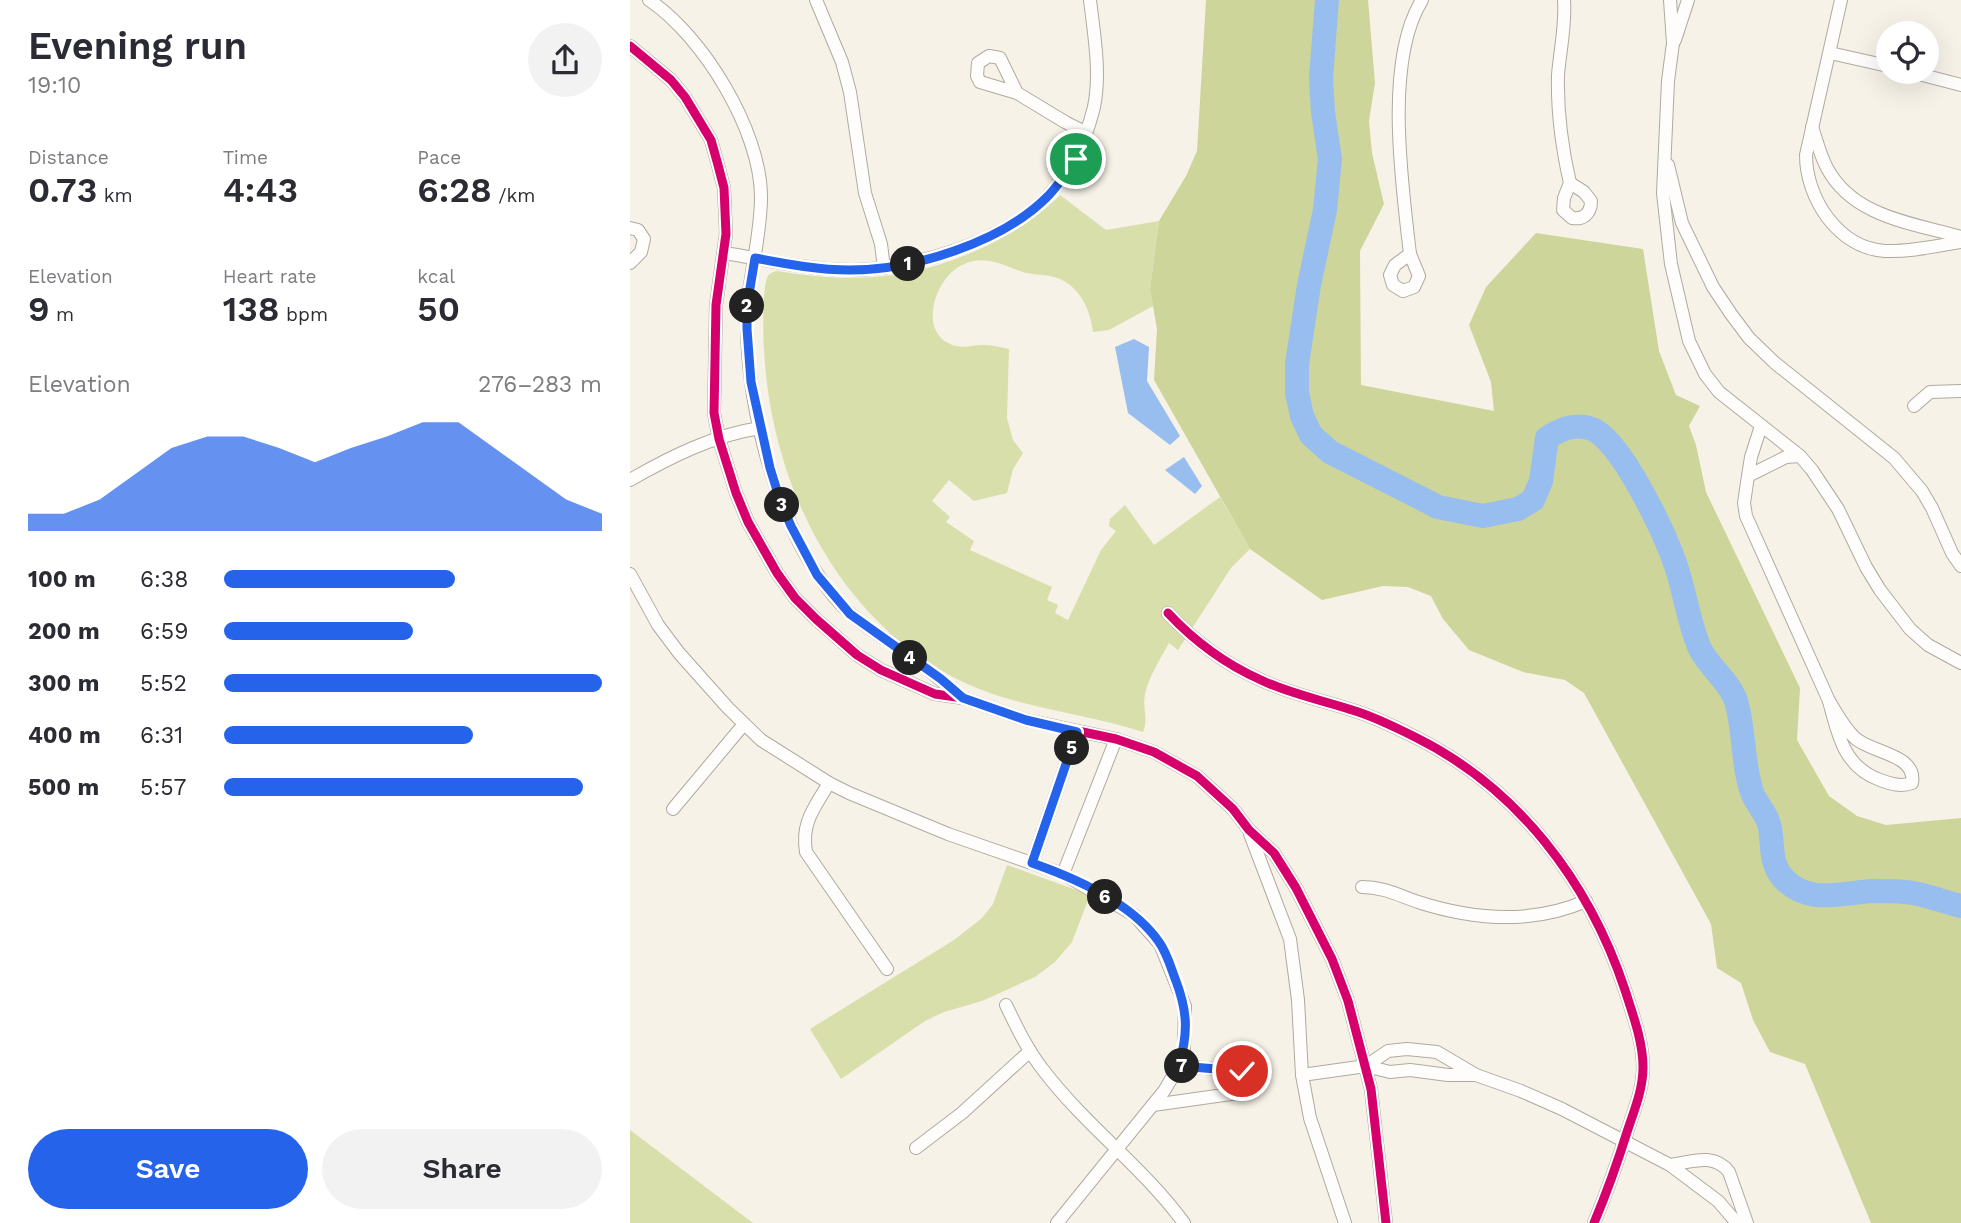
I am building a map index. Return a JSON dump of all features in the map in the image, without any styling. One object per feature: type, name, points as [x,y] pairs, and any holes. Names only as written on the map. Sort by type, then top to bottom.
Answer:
[{"type":"street","points":[[649,0],[681,26],[718,75],[746,130],[759,173],[761,195],[747,306],[751,382],[770,468],[791,526],[817,575],[850,614],[941,679],[963,698]]},
{"type":"street","points":[[816,0],[842,62],[850,92],[865,193],[881,244],[884,268]]},
{"type":"street","points":[[724,253],[822,269],[884,268],[918,262],[965,246],[1029,212],[1046,198],[1076,159],[1094,106],[1096,77],[1090,0]]},
{"type":"street","points":[[1410,254],[1401,180],[1398,112],[1404,52],[1410,26],[1422,0]]},
{"type":"street","points":[[1564,0],[1558,75],[1560,132],[1570,183]]},
{"type":"street","points":[[1670,0],[1673,43]]},
{"type":"street","points":[[1688,0],[1673,43],[1668,80],[1663,193],[1671,264],[1689,341],[1704,373],[1719,392],[1800,456],[1838,509],[1866,568],[1893,608],[1928,645],[1961,663]]},
{"type":"street","points":[[1841,0],[1805,155],[1810,185],[1817,201],[1843,234],[1871,248],[1884,251],[1961,240]]},
{"type":"street","points":[[630,46],[671,80],[697,115],[711,140],[724,188],[726,211],[724,253],[716,305],[714,413],[719,439],[748,522],[777,573],[795,598],[836,638],[881,670],[935,694],[963,698],[1026,720],[1116,739],[1154,752],[1197,776],[1233,809],[1249,830],[1274,853],[1315,923],[1348,1001],[1371,1089],[1386,1223]]},
{"type":"street","points":[[1830,53],[1876,63]]},
{"type":"street","points":[[1939,79],[1961,85]]},
{"type":"street","points":[[1017,93],[1085,132]]},
{"type":"street","points":[[1812,127],[1834,179],[1861,206],[1961,240]]},
{"type":"street","points":[[1665,151],[1682,223],[1713,287],[1731,314],[1749,338],[1775,363],[1894,458],[1927,500],[1961,566]]},
{"type":"street","points":[[630,228],[638,230],[644,239],[640,252],[630,263]]},
{"type":"street","points":[[1914,406],[1930,392],[1961,391]]},
{"type":"street","points":[[1761,426],[1751,457],[1744,503],[1746,516],[1829,701],[1843,748],[1855,766],[1863,772],[1889,783],[1912,783],[1912,771],[1906,764],[1856,739],[1829,701]]},
{"type":"street","points":[[630,480],[665,461],[719,439],[744,430],[760,428]]},
{"type":"street","points":[[1748,476],[1786,457],[1800,456]]},
{"type":"street","points":[[630,574],[658,625],[679,653],[761,740],[829,783],[948,834],[1063,874],[1134,915],[1160,944],[1185,1006],[1184,1048],[1179,1066],[1153,1105],[1057,1223]]},
{"type":"street","points":[[1168,613],[1189,635],[1236,668],[1292,692],[1355,711],[1441,750],[1469,769],[1519,811],[1546,840],[1586,901],[1610,950],[1640,1041],[1644,1066],[1642,1088],[1594,1223]]},
{"type":"street","points":[[673,809],[744,724]]},
{"type":"street","points":[[1032,863],[1077,732]]},
{"type":"street","points":[[1063,874],[1116,739]]},
{"type":"street","points":[[829,783],[807,820],[804,830],[806,852],[887,969]]},
{"type":"street","points":[[1249,830],[1290,939],[1298,1000],[1302,1075],[1310,1118],[1345,1223]]},
{"type":"street","points":[[1362,887],[1388,890],[1444,909],[1500,918],[1541,916],[1563,911],[1586,901]]},
{"type":"street","points":[[1006,1005],[1030,1051],[1062,1091],[1156,1187],[1184,1223]]},
{"type":"street","points":[[1366,1066],[1388,1051],[1421,1049],[1437,1052],[1476,1075],[1552,1105],[1670,1165],[1718,1201],[1737,1223]]},
{"type":"street","points":[[916,1148],[962,1113],[1030,1051]]},
{"type":"street","points":[[1153,1105],[1245,1092],[1250,1083],[1247,1074],[1242,1071],[1179,1066]]},
{"type":"street","points":[[1302,1075],[1366,1066],[1390,1072],[1410,1070],[1448,1075],[1476,1075]]},
{"type":"street","points":[[1670,1165],[1713,1160],[1724,1165],[1747,1223]]},
{"type":"green space","points":[[1206,0],[1368,0],[1375,83],[1369,121],[1372,153],[1384,204],[1360,251],[1361,385],[1494,411],[1491,382],[1469,325],[1486,287],[1536,233],[1643,249],[1659,351],[1676,395],[1700,406],[1689,426],[1706,492],[1800,688],[1797,740],[1829,796],[1857,816],[1886,825],[1961,818],[1961,1223],[1871,1223],[1805,1064],[1770,1052],[1753,1020],[1741,983],[1717,968],[1711,924],[1584,693],[1565,680],[1523,672],[1469,650],[1443,619],[1431,596],[1408,587],[1383,586],[1322,600],[1250,549],[1154,380],[1157,329],[1150,289],[1159,221],[1186,176],[1197,151]]},
{"type":"green space","points":[[1060,195],[1106,230],[1159,221],[1150,289],[1153,306],[1109,330],[1093,332],[1089,313],[1080,296],[1068,283],[1059,279],[978,260],[962,265],[952,272],[937,294],[933,319],[936,331],[944,340],[956,346],[986,345],[1009,349],[1007,418],[1013,440],[1023,453],[1013,469],[1007,493],[974,501],[949,480],[932,501],[950,517],[946,522],[974,541],[970,550],[1052,587],[1047,600],[1058,605],[1055,613],[1068,620],[1101,550],[1116,531],[1109,526],[1110,519],[1125,505],[1154,545],[1220,497],[1250,549],[1231,568],[1178,650],[1169,643],[1147,687],[1143,732],[1009,699],[965,683],[920,657],[881,624],[847,587],[820,544],[797,498],[780,450],[769,400],[763,324],[766,282],[771,273],[777,271],[860,278],[912,272],[963,256],[990,244],[1036,216]]},
{"type":"green space","points":[[1007,865],[1090,895],[1072,942],[1055,962],[1035,977],[982,1001],[944,1012],[925,1021],[841,1079],[810,1029],[954,940],[982,918],[993,904]]},
{"type":"green space","points":[[630,1130],[753,1223],[630,1223]]},
{"type":"water","points":[[1134,339],[1149,347],[1147,381],[1180,436],[1170,445],[1128,413],[1115,347]]},
{"type":"water","points":[[1184,457],[1202,486],[1195,494],[1165,470]]},
{"type":"waterway","points":[[1327,0],[1321,78],[1330,159],[1325,210],[1309,285],[1297,364],[1297,393],[1302,416],[1311,435],[1330,452],[1438,507],[1483,516],[1518,509],[1533,500],[1541,481],[1547,438],[1574,427],[1592,429],[1616,450],[1652,510],[1675,563],[1700,649],[1729,687],[1736,701],[1749,784],[1769,823],[1774,861],[1779,873],[1792,886],[1814,895],[1901,892],[1919,894],[1961,906]]},
{"type":"cycle path","points":[[630,46],[671,80],[685,97],[711,140],[718,165],[724,188],[726,234],[716,305],[714,413],[736,493],[748,522],[777,573],[795,598],[816,619],[857,655],[881,670],[935,694],[963,698],[1026,720],[1116,739],[1154,752],[1197,776],[1233,809],[1249,830],[1274,853],[1296,888],[1332,959],[1348,1001],[1371,1089],[1386,1223]]},
{"type":"cycle path","points":[[1168,613],[1211,651],[1248,674],[1283,689],[1360,712],[1415,737],[1452,758],[1486,783],[1517,811],[1545,842],[1570,876],[1610,950],[1634,1019],[1643,1058],[1643,1075],[1638,1098],[1594,1223]]},
{"type":"route","points":[[1076,159],[1046,198],[1029,212],[990,234],[942,255],[896,266],[851,270],[804,267],[755,258],[747,306],[751,382],[770,468],[791,526],[817,575],[850,614],[941,679],[963,698],[1026,720],[1077,732],[1032,863],[1063,874],[1118,904],[1148,928],[1160,944],[1185,1006],[1184,1048],[1179,1066],[1242,1071]]}]
